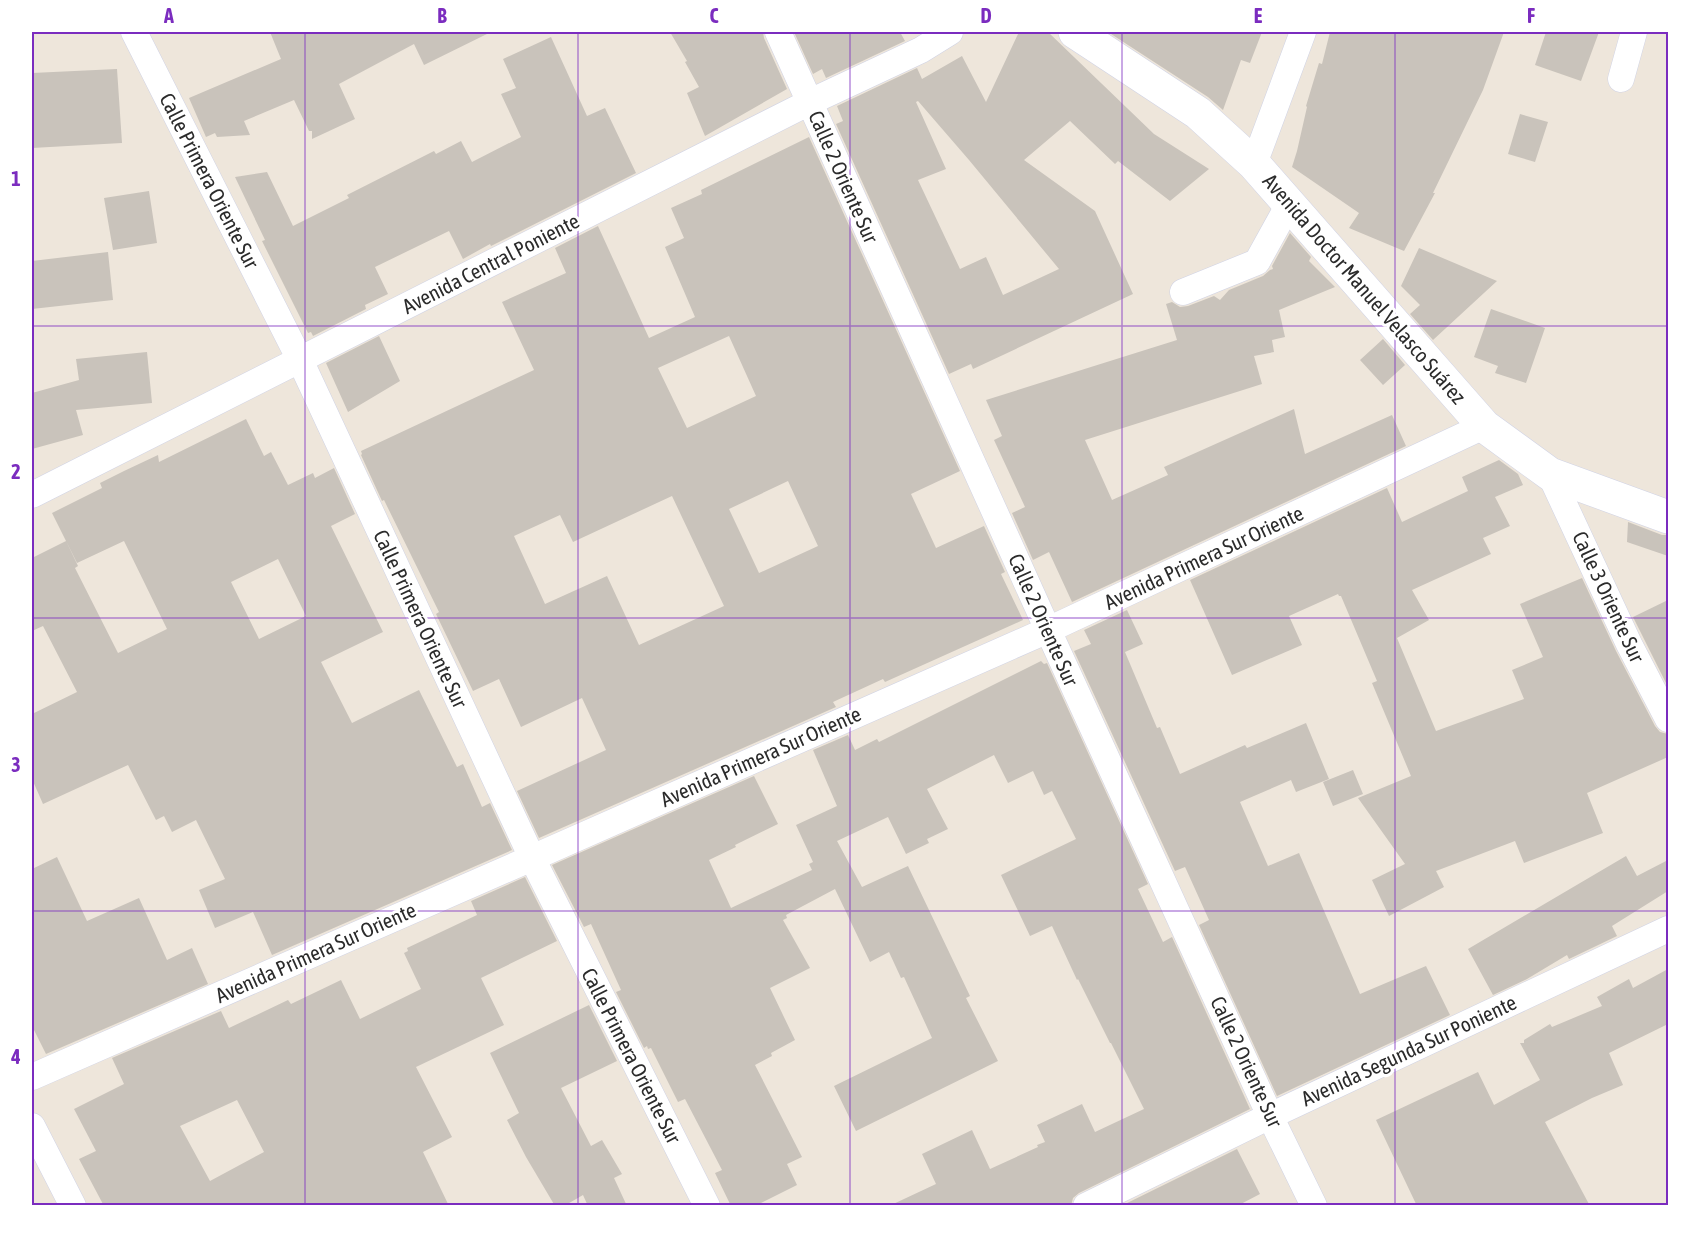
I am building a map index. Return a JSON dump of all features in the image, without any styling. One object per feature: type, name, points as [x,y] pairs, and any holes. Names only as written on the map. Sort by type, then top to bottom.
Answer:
[{"type":"street","name":"Calle Primera Oriente Sur","points":[[134,32],[300,360],[532,858],[707,1206]]},
{"type":"street","name":"Calle 2 Oriente Sur","points":[[778,32],[1048,630],[1270,1116],[1314,1206]]},
{"type":"street","name":"Avenida Central Poniente","points":[[32,495],[810,102],[921,50],[950,32]]},
{"type":"street","name":"Avenida Doctor Manuel Velasco Suárez","points":[[1075,32],[1198,113],[1254,164],[1484,426],[1550,474],[1668,517]]},
{"type":"street","points":[[1254,164],[1303,32]]},
{"type":"street","points":[[1622,79],[1634,32]]},
{"type":"street","points":[[1183,292],[1257,262],[1289,204]]},
{"type":"street","name":"Avenida Primera Sur Oriente","points":[[32,1077],[1048,630],[1484,426]]},
{"type":"street","name":"Calle 3 Oriente Sur","points":[[1550,474],[1629,644],[1668,719]]},
{"type":"street","name":"Avenida Segunda Sur Poniente","points":[[1086,1206],[1270,1116],[1668,929]]},
{"type":"street","points":[[32,1126],[73,1206]]},
{"type":"building","points":[[270,32],[491,32],[424,65],[414,44],[339,84],[355,119],[312,139],[312,131],[309,131],[294,100],[244,121],[250,135],[217,137],[215,133],[206,137],[189,98],[281,59]]},
{"type":"building","points":[[670,32],[763,32],[787,89],[705,136],[687,93],[699,87]]},
{"type":"building","points":[[794,32],[900,32],[905,41],[826,78],[822,69],[813,74]]},
{"type":"building","points":[[1019,32],[1048,32],[1154,134],[1209,169],[1170,201],[1118,161],[1115,164],[1070,121],[1024,160],[1095,211],[1133,294],[973,369],[971,364],[949,374],[836,124],[843,121],[837,106],[917,68],[922,79],[962,56],[986,102]],"holes":[[[918,101],[1059,269],[1003,295],[986,257],[960,269],[918,180],[946,169],[916,102]]]},
{"type":"building","points":[[1108,32],[1262,32],[1250,63],[1241,60],[1223,110],[1208,97]]},
{"type":"building","points":[[1330,32],[1504,32],[1483,90],[1433,193],[1435,193],[1404,251],[1349,228],[1359,213],[1292,167],[1306,106],[1319,63],[1322,64]]},
{"type":"building","points":[[1546,32],[1599,32],[1581,81],[1535,65]]},
{"type":"building","points":[[551,37],[587,116],[605,108],[636,173],[463,259],[449,231],[375,267],[388,294],[365,305],[366,309],[313,336],[311,332],[308,333],[262,241],[265,240],[235,177],[267,172],[293,226],[349,198],[347,195],[434,151],[436,154],[461,141],[472,162],[521,137],[501,94],[516,88],[503,59]]},
{"type":"building","points":[[117,69],[122,143],[32,148],[32,73]]},
{"type":"building","points":[[1520,114],[1548,122],[1535,162],[1508,154]]},
{"type":"building","points":[[809,137],[960,471],[911,494],[936,548],[984,526],[1005,572],[1001,574],[1023,620],[885,682],[883,679],[833,702],[836,707],[539,838],[517,791],[606,750],[582,698],[521,727],[499,679],[473,691],[436,614],[439,612],[384,500],[382,501],[361,451],[534,370],[502,302],[566,273],[555,248],[598,226],[649,338],[695,317],[665,247],[684,238],[671,208],[702,194],[701,190]],"holes":[[[729,336],[756,396],[687,428],[658,368]],[[788,481],[818,546],[759,573],[729,509]],[[672,496],[724,606],[639,645],[607,576],[545,604],[514,536],[560,515],[573,542]]]},
{"type":"building","points":[[149,191],[157,243],[113,250],[104,198]]},
{"type":"building","points":[[1290,233],[1311,257],[1309,261],[1335,287],[1279,310],[1285,337],[1272,340],[1274,352],[1254,356],[1262,384],[1085,440],[1112,500],[1168,475],[1164,467],[1294,409],[1305,454],[1392,415],[1406,446],[1072,602],[1049,552],[1033,560],[1012,513],[1025,507],[994,440],[1002,436],[986,400],[1177,340],[1166,304],[1172,302],[1180,307],[1188,306],[1214,296],[1220,300],[1229,290],[1263,276],[1273,269],[1272,266]]},
{"type":"building","points":[[1419,248],[1497,281],[1433,340],[1410,314],[1420,305],[1401,286]]},
{"type":"building","points":[[108,252],[113,300],[32,309],[32,261]]},
{"type":"building","points":[[1491,309],[1545,328],[1526,383],[1495,373],[1498,366],[1474,357]]},
{"type":"building","points":[[379,336],[400,381],[348,412],[326,363]]},
{"type":"building","points":[[1383,339],[1405,365],[1383,385],[1360,360]]},
{"type":"building","points":[[147,352],[152,403],[76,410],[83,435],[32,449],[32,393],[79,380],[76,359]]},
{"type":"building","points":[[246,419],[264,456],[271,452],[288,485],[313,473],[315,478],[334,468],[355,514],[331,526],[383,632],[321,662],[352,723],[419,690],[457,767],[463,764],[482,807],[490,803],[512,850],[272,955],[253,912],[215,928],[199,890],[225,879],[196,820],[172,832],[164,816],[156,820],[128,765],[43,804],[32,779],[32,714],[77,692],[43,626],[32,631],[32,558],[66,541],[52,513],[102,488],[100,483],[158,455],[159,462]],"holes":[[[66,541],[77,563],[124,541],[167,629],[118,653],[75,568],[78,566]],[[278,559],[306,616],[259,639],[231,582]]]},
{"type":"building","points":[[1499,460],[1518,474],[1523,485],[1495,497],[1510,526],[1483,538],[1491,554],[1412,590],[1429,620],[1397,638],[1436,731],[1524,699],[1512,670],[1543,657],[1520,604],[1582,578],[1655,726],[1660,732],[1668,734],[1668,757],[1587,793],[1603,833],[1524,863],[1515,841],[1436,871],[1444,887],[1389,916],[1372,880],[1405,864],[1358,798],[1411,776],[1372,683],[1377,681],[1341,596],[1338,594],[1289,616],[1302,645],[1232,675],[1190,580],[1387,488],[1402,522],[1468,491],[1462,477]]},
{"type":"building","points":[[1628,522],[1662,535],[1668,535],[1668,556],[1627,542]]},
{"type":"building","points":[[1668,600],[1668,687],[1633,617]]},
{"type":"building","points":[[1127,610],[1143,644],[1125,652],[1157,728],[1160,727],[1180,774],[1245,745],[1247,748],[1306,723],[1329,779],[1296,792],[1291,780],[1240,802],[1268,866],[1299,853],[1360,994],[1426,966],[1450,1015],[1277,1096],[1199,925],[1209,920],[1186,869],[1185,867],[1175,871],[1074,651],[1091,644],[1084,630]]},
{"type":"building","points":[[1041,661],[1044,664],[1047,663],[1148,884],[1138,889],[1163,942],[1172,937],[1250,1109],[1079,1193],[1073,1198],[1071,1206],[889,1206],[936,1184],[922,1154],[972,1130],[990,1169],[1038,1147],[1037,1145],[1045,1142],[1037,1125],[1082,1104],[1095,1132],[1144,1109],[1077,980],[1052,926],[1030,936],[1001,875],[1076,839],[1052,791],[1044,795],[1033,771],[1008,783],[994,755],[927,789],[948,829],[927,839],[929,843],[906,854],[888,817],[837,841],[862,887],[908,866],[970,996],[966,998],[998,1061],[856,1131],[834,1086],[932,1038],[904,977],[901,978],[889,952],[870,962],[835,889],[786,915],[787,918],[783,920],[810,968],[770,988],[795,1040],[755,1065],[802,1157],[787,1164],[797,1185],[755,1206],[731,1206],[715,1173],[722,1170],[685,1099],[678,1102],[651,1048],[648,1049],[647,1046],[644,1048],[616,992],[621,990],[591,924],[584,927],[552,865],[754,776],[778,824],[709,860],[731,908],[812,870],[809,864],[813,862],[796,825],[837,806],[813,750],[848,735],[855,750],[877,739],[879,742]]},
{"type":"building","points":[[1353,770],[1363,794],[1333,806],[1323,782]]},
{"type":"building","points":[[1626,856],[1637,876],[1668,860],[1668,891],[1612,926],[1617,936],[1569,959],[1567,955],[1527,979],[1493,995],[1468,949]]},
{"type":"building","points":[[57,857],[87,921],[139,898],[167,960],[192,948],[208,984],[46,1054],[32,1026],[32,869]]},
{"type":"building","points":[[525,877],[557,941],[481,978],[504,1025],[416,1067],[452,1137],[423,1152],[449,1206],[104,1206],[79,1159],[96,1151],[74,1109],[124,1084],[112,1058],[221,1011],[229,1028],[288,1000],[291,1004],[341,980],[360,1019],[421,989],[404,953],[408,951],[407,948],[477,915],[471,901]],"holes":[[[237,1100],[264,1152],[210,1181],[180,1126]]]},
{"type":"building","points":[[1668,969],[1668,1024],[1609,1053],[1623,1085],[1545,1122],[1590,1206],[1417,1206],[1376,1120],[1478,1072],[1494,1105],[1540,1080],[1520,1043],[1524,1043],[1524,1040],[1550,1024],[1552,1027],[1602,1006],[1597,997],[1629,979],[1633,988]]},
{"type":"building","points":[[589,1005],[617,1061],[561,1088],[591,1146],[602,1140],[622,1174],[614,1178],[627,1206],[588,1206],[583,1195],[564,1206],[555,1206],[507,1120],[519,1113],[490,1053]]},
{"type":"building","points":[[1237,1149],[1260,1194],[1237,1206],[1121,1206]]}]
